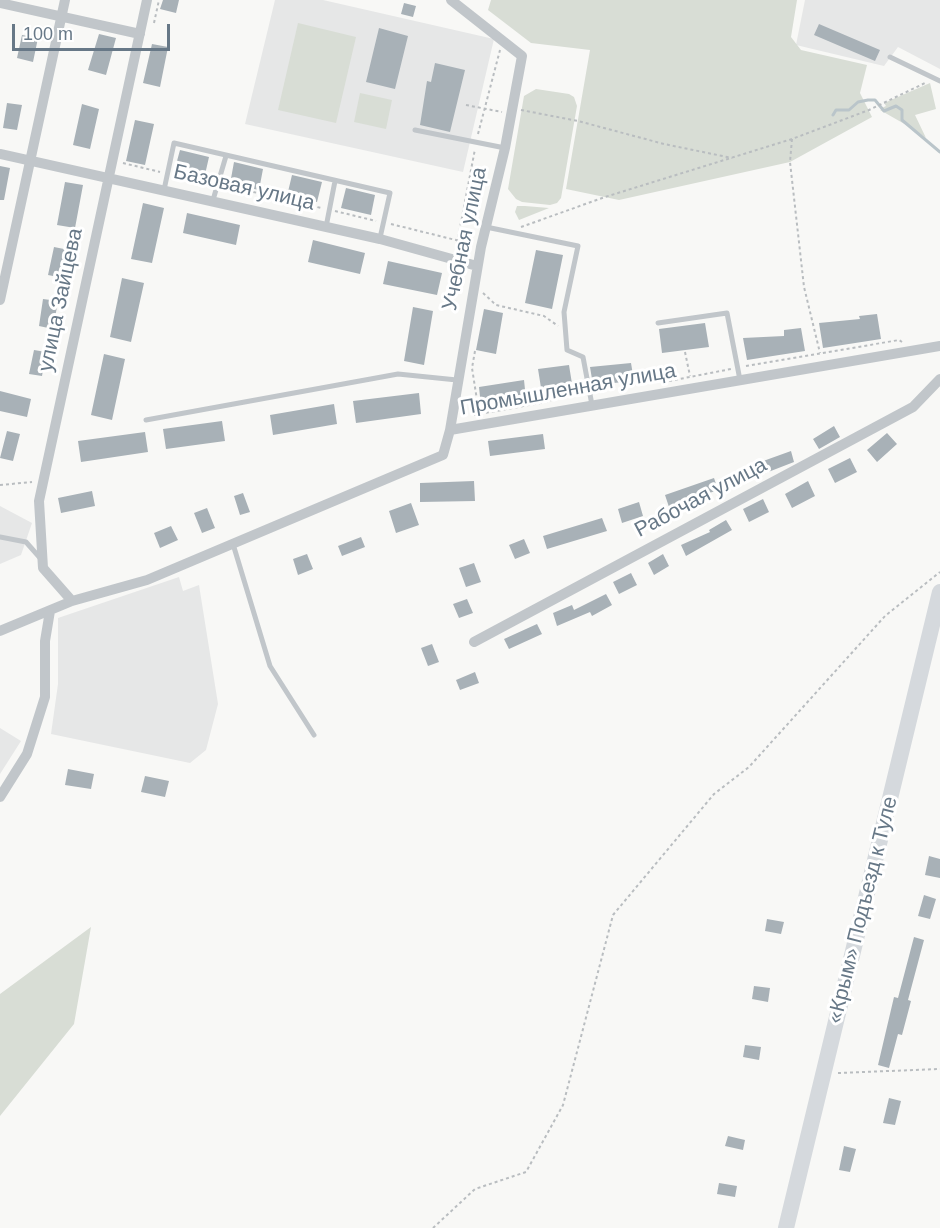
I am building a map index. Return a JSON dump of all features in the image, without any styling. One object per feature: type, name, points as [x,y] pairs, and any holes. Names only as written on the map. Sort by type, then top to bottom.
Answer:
[{"type":"main road","name":"«Крым» Подъезд к Туле","points":[[786,1228],[940,592]]},
{"type":"street","points":[[0,300],[65,0]]},
{"type":"street","name":"улица Зайцева","points":[[72,601],[43,568],[39,501],[147,0]]},
{"type":"street","name":"Учебная улица","points":[[450,430],[477,266],[505,148],[522,56],[451,0]]},
{"type":"street","points":[[0,3],[140,34]]},
{"type":"street","name":"Базовая улица","points":[[0,154],[380,238],[477,266]]},
{"type":"street","name":"Промышленная улица","points":[[0,631],[72,601],[147,580],[443,455],[450,430],[940,346]]},
{"type":"street","name":"Рабочая улица","points":[[474,642],[913,407],[940,379]]},
{"type":"street","points":[[0,797],[27,754],[45,697],[45,640],[50,610]]},
{"type":"lane","points":[[890,57],[937,80]]},
{"type":"lane","points":[[415,130],[505,148]]},
{"type":"lane","points":[[164,190],[174,143],[390,193],[380,238]]},
{"type":"lane","points":[[213,200],[226,156]]},
{"type":"lane","points":[[326,227],[335,181]]},
{"type":"lane","points":[[486,227],[578,246],[564,312],[567,350],[583,357],[592,405]]},
{"type":"lane","points":[[658,323],[727,313],[740,380]]},
{"type":"lane","points":[[146,420],[398,374],[457,380]]},
{"type":"lane","points":[[0,537],[26,542],[42,560]]},
{"type":"lane","points":[[233,544],[270,666],[314,735]]},
{"type":"path","points":[[510,232],[605,197],[792,140],[937,80]]},
{"type":"path","points":[[466,105],[578,121],[664,144],[734,159]]},
{"type":"path","points":[[792,140],[790,162],[804,287],[820,353]]},
{"type":"path","points":[[474,286],[496,305],[544,316],[566,331]]},
{"type":"path","points":[[483,305],[484,295]]},
{"type":"path","points":[[668,381],[899,340],[916,350]]},
{"type":"path","points":[[476,347],[472,368],[479,412]]},
{"type":"path","points":[[685,352],[690,377]]},
{"type":"path","points":[[472,416],[479,412],[557,400]]},
{"type":"path","points":[[0,485],[21,484],[43,479]]},
{"type":"path","points":[[432,1228],[475,1189],[526,1172],[562,1105],[613,915],[714,794],[748,767],[885,616],[940,572]]},
{"type":"path","points":[[824,1074],[940,1069]]},
{"type":"shaded area","points":[[275,0],[323,0],[494,39],[463,172],[245,124]]},
{"type":"shaded area","points":[[491,0],[797,0],[791,37],[801,50],[867,65],[860,93],[872,117],[790,162],[619,200],[566,189],[590,50],[531,43],[488,10]]},
{"type":"shaded area","points":[[805,0],[940,0],[940,69],[898,47],[884,66],[796,45]]},
{"type":"shaded area","points":[[298,23],[356,37],[336,123],[278,110]]},
{"type":"shaded area","points":[[930,83],[936,109],[915,115],[926,138],[902,120],[902,109],[897,106],[884,110],[882,108],[886,106],[884,103]]},
{"type":"shaded area","points":[[536,89],[569,94],[574,97],[577,106],[561,198],[557,203],[550,205],[522,202],[516,199],[508,189],[524,96]]},
{"type":"shaded area","points":[[360,93],[392,100],[386,129],[354,122]]},
{"type":"shaded area","points":[[896,107],[901,110],[901,120],[908,126],[880,110]]},
{"type":"shaded area","points":[[517,206],[549,208],[519,220],[515,212]]},
{"type":"shaded area","points":[[0,506],[32,523],[21,555],[0,564]]},
{"type":"shaded area","points":[[179,577],[183,591],[199,585],[218,704],[206,750],[190,763],[51,734],[58,684],[58,618]]},
{"type":"shaded area","points":[[0,728],[21,741],[0,774]]},
{"type":"shaded area","points":[[91,927],[74,1024],[0,1116],[0,994]]},
{"type":"building","points":[[163,0],[179,0],[176,13],[160,9]]},
{"type":"building","points":[[404,3],[416,6],[413,17],[401,14]]},
{"type":"building","points":[[819,24],[880,50],[875,61],[814,35]]},
{"type":"building","points":[[379,28],[408,36],[395,89],[366,82]]},
{"type":"building","points":[[99,34],[116,38],[106,75],[88,70]]},
{"type":"building","points":[[22,35],[38,38],[33,62],[17,58]]},
{"type":"building","points":[[152,44],[168,47],[160,87],[143,83]]},
{"type":"building","points":[[435,63],[465,70],[450,132],[420,125],[427,81],[431,82]]},
{"type":"building","points":[[7,103],[22,105],[17,130],[3,128]]},
{"type":"building","points":[[82,104],[99,109],[90,149],[73,145]]},
{"type":"building","points":[[135,120],[154,124],[145,165],[126,161]]},
{"type":"building","points":[[180,150],[209,157],[204,179],[174,172]]},
{"type":"building","points":[[234,162],[263,169],[259,190],[230,184]]},
{"type":"building","points":[[0,166],[10,168],[4,200],[0,200]]},
{"type":"building","points":[[292,175],[322,182],[317,202],[287,196]]},
{"type":"building","points":[[65,182],[83,185],[75,228],[57,225]]},
{"type":"building","points":[[346,188],[375,195],[371,215],[341,208]]},
{"type":"building","points":[[143,203],[164,208],[152,263],[131,259]]},
{"type":"building","points":[[187,213],[240,225],[236,245],[183,233]]},
{"type":"building","points":[[313,240],[365,253],[360,274],[308,262]]},
{"type":"building","points":[[54,247],[69,250],[63,278],[48,275]]},
{"type":"building","points":[[536,250],[563,255],[552,309],[525,303]]},
{"type":"building","points":[[388,261],[442,273],[437,295],[383,284]]},
{"type":"building","points":[[122,278],[144,283],[131,342],[110,337]]},
{"type":"building","points":[[43,299],[58,301],[53,329],[39,326]]},
{"type":"building","points":[[413,307],[433,311],[424,365],[404,361]]},
{"type":"building","points":[[484,309],[503,313],[496,354],[476,350]]},
{"type":"building","points":[[877,314],[881,339],[823,348],[819,323],[860,319],[859,316]]},
{"type":"building","points":[[705,323],[709,347],[662,353],[659,329]]},
{"type":"building","points":[[801,328],[805,351],[747,360],[743,338],[784,336],[784,330]]},
{"type":"building","points":[[34,350],[46,352],[42,376],[29,374]]},
{"type":"building","points":[[104,354],[125,359],[112,420],[91,415]]},
{"type":"building","points":[[631,363],[634,381],[593,385],[590,367]]},
{"type":"building","points":[[569,365],[573,390],[542,394],[538,369]]},
{"type":"building","points":[[524,380],[526,399],[481,406],[479,387]]},
{"type":"building","points":[[0,391],[31,399],[27,417],[0,411]]},
{"type":"building","points":[[419,393],[421,414],[356,423],[353,401]]},
{"type":"building","points":[[334,404],[337,424],[273,435],[270,415]]},
{"type":"building","points":[[222,421],[225,441],[166,449],[163,429]]},
{"type":"building","points":[[834,426],[840,437],[819,449],[813,439]]},
{"type":"building","points":[[7,431],[20,434],[13,461],[0,458]]},
{"type":"building","points":[[145,432],[148,452],[81,462],[78,441]]},
{"type":"building","points":[[887,433],[897,444],[877,462],[867,450]]},
{"type":"building","points":[[543,434],[545,449],[490,456],[488,441]]},
{"type":"building","points":[[791,451],[794,462],[745,481],[741,469]]},
{"type":"building","points":[[850,458],[857,472],[835,483],[828,469]]},
{"type":"building","points":[[714,478],[718,490],[669,507],[665,495]]},
{"type":"building","points":[[474,481],[475,501],[420,502],[420,483]]},
{"type":"building","points":[[808,481],[815,496],[792,508],[785,494]]},
{"type":"building","points":[[92,491],[95,506],[61,513],[58,498]]},
{"type":"building","points":[[243,493],[250,512],[240,515],[234,496]]},
{"type":"building","points":[[763,499],[769,512],[749,522],[743,509]]},
{"type":"building","points":[[639,502],[643,516],[622,523],[618,509]]},
{"type":"building","points":[[411,503],[419,525],[396,533],[389,511]]},
{"type":"building","points":[[207,508],[215,528],[202,533],[194,513]]},
{"type":"building","points":[[602,518],[607,531],[547,549],[543,536]]},
{"type":"building","points":[[726,520],[732,530],[686,556],[681,545],[710,532],[709,530]]},
{"type":"building","points":[[171,526],[178,540],[160,548],[154,533]]},
{"type":"building","points":[[361,537],[365,547],[342,556],[338,546]]},
{"type":"building","points":[[524,539],[530,553],[515,559],[509,545]]},
{"type":"building","points":[[307,554],[313,569],[298,575],[293,559]]},
{"type":"building","points":[[663,554],[669,566],[654,575],[648,563]]},
{"type":"building","points":[[474,563],[481,582],[466,587],[459,568]]},
{"type":"building","points":[[631,573],[637,585],[619,594],[613,582]]},
{"type":"building","points":[[606,594],[612,605],[592,616],[590,612],[557,626],[553,613],[572,605],[574,610]]},
{"type":"building","points":[[467,599],[473,613],[459,618],[453,604]]},
{"type":"building","points":[[537,624],[542,634],[509,649],[504,639]]},
{"type":"building","points":[[432,644],[439,662],[428,666],[421,648]]},
{"type":"building","points":[[475,672],[479,683],[460,690],[456,680]]},
{"type":"building","points":[[68,769],[94,774],[91,789],[65,785]]},
{"type":"building","points":[[145,776],[169,781],[165,797],[141,792]]},
{"type":"building","points":[[929,856],[940,859],[940,878],[925,875]]},
{"type":"building","points":[[924,895],[936,899],[930,919],[918,916]]},
{"type":"building","points":[[767,919],[784,922],[781,934],[765,931]]},
{"type":"building","points":[[914,937],[924,940],[908,1000],[911,1001],[902,1035],[898,1034],[889,1068],[878,1065],[894,997],[898,998]]},
{"type":"building","points":[[754,986],[770,988],[768,1002],[752,999]]},
{"type":"building","points":[[745,1045],[761,1047],[759,1060],[743,1057]]},
{"type":"building","points":[[889,1098],[901,1101],[895,1125],[883,1123]]},
{"type":"building","points":[[728,1136],[745,1140],[743,1150],[725,1146]]},
{"type":"building","points":[[844,1146],[856,1149],[850,1172],[839,1170]]},
{"type":"building","points":[[719,1183],[737,1186],[735,1197],[717,1194]]},
{"type":"waterway","points":[[833,115],[836,110],[849,110],[858,102],[868,100],[875,100],[884,111],[896,106],[902,110],[902,120],[940,152]]}]
